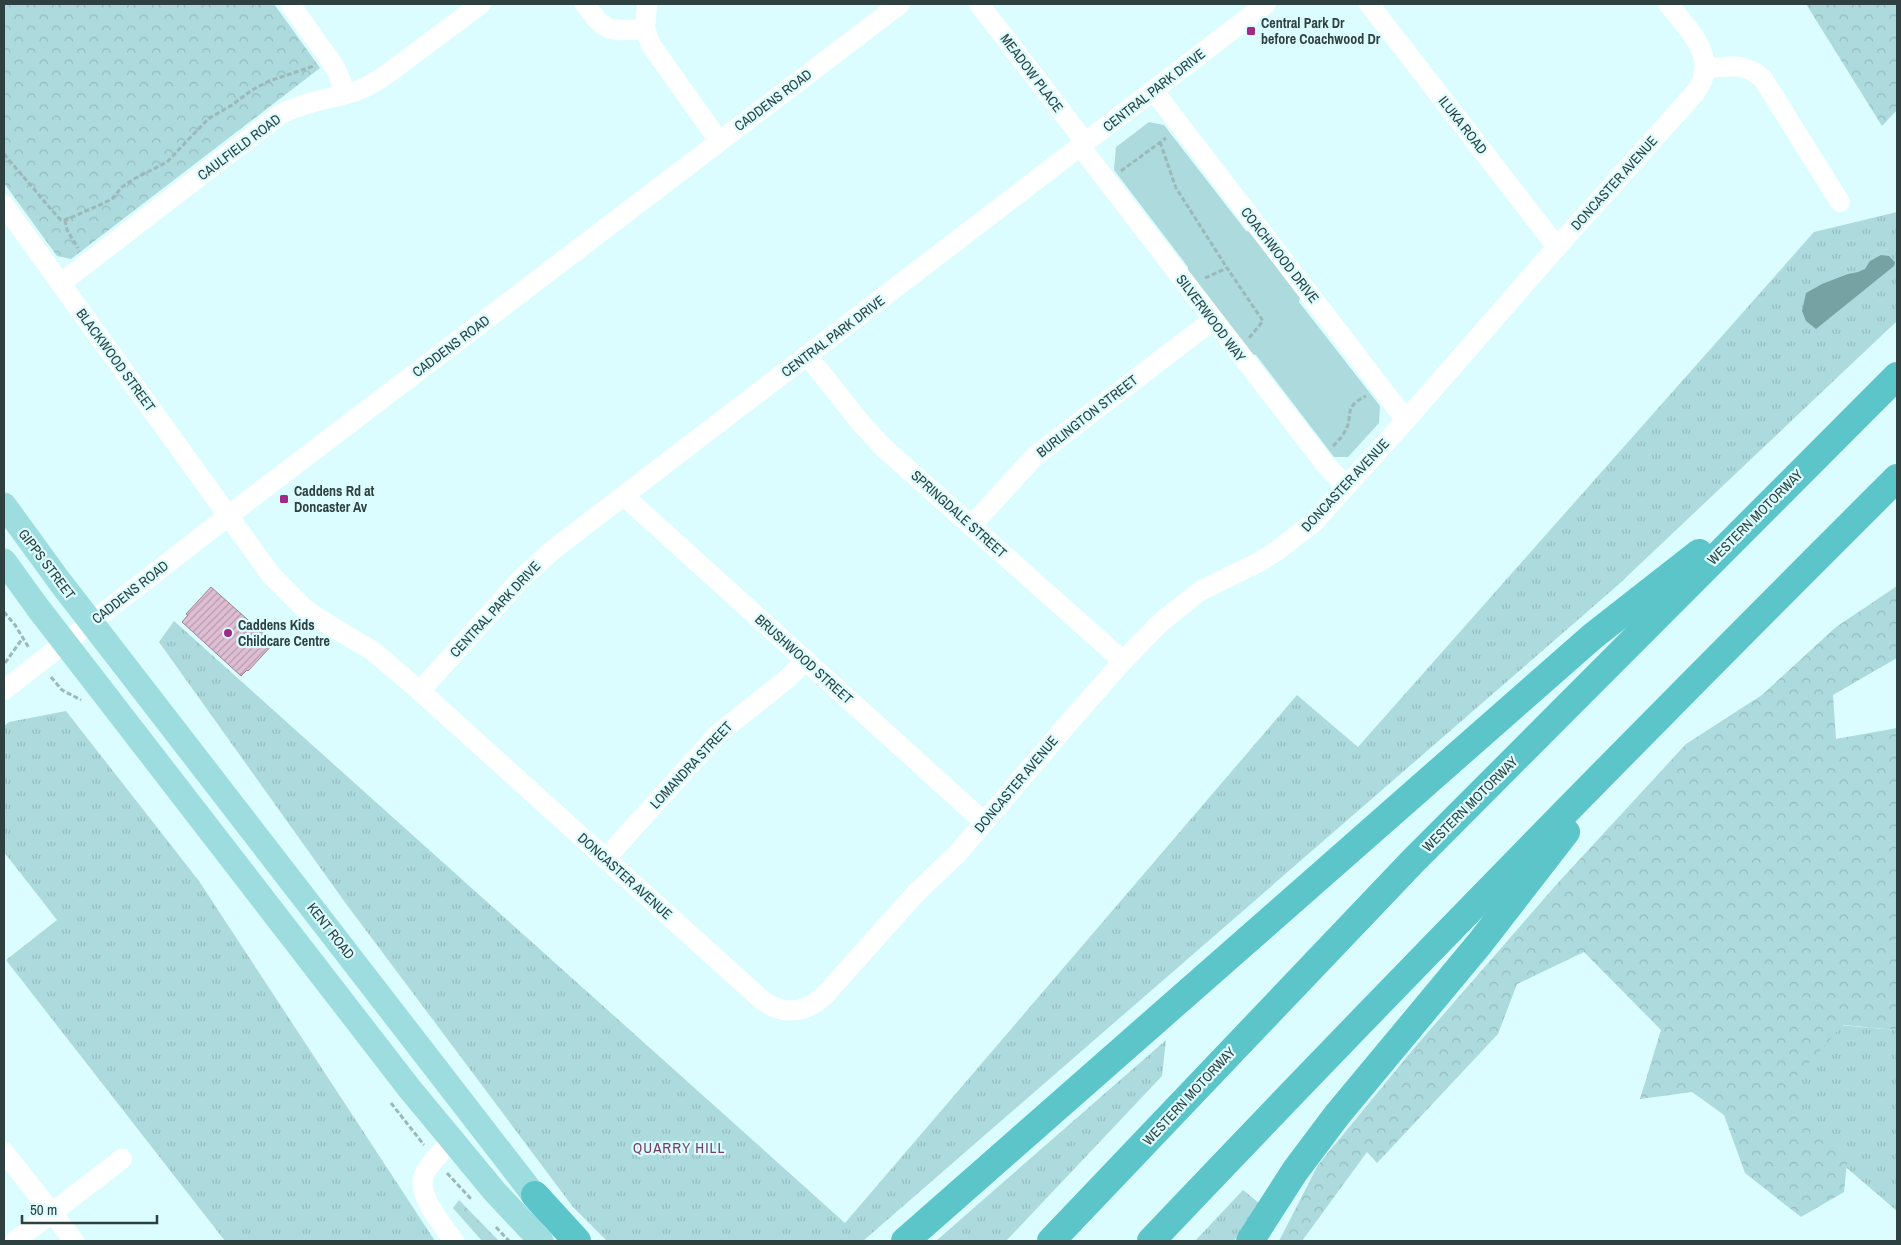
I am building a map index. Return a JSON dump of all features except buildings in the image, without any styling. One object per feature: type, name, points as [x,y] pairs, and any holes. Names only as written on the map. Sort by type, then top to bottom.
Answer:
[{"type":"highway","name":"WESTERN MOTORWAY","points":[[1051,1241],[1413,861],[1897,376]]},
{"type":"highway","points":[[1151,1241],[1646,728],[1897,478]]},
{"type":"highway","points":[[905,1241],[1593,636],[1790,482]]},
{"type":"highway","points":[[1250,1241],[1295,1171],[1337,1115],[1480,944],[1646,728]]},
{"type":"highway","points":[[534,1195],[577,1241]]},
{"type":"main road","name":"GIPPS STREET","points":[[4,505],[92,622]]},
{"type":"main road","points":[[4,561],[65,643],[452,1141],[495,1192],[541,1241]]},
{"type":"main road","name":"KENT ROAD","points":[[92,622],[569,1241]]},
{"type":"street","points":[[290,4],[335,67],[346,94]]},
{"type":"street","name":"CAULFIELD ROAD","points":[[61,283],[281,114],[307,103],[346,94],[370,85],[481,4]]},
{"type":"street","points":[[585,4],[601,24],[608,29],[645,29]]},
{"type":"street","points":[[647,4],[645,29],[655,52],[719,141]]},
{"type":"street","name":"CADDENS ROAD","points":[[4,690],[228,516],[900,4]]},
{"type":"street","name":"MEADOW PLACE","points":[[979,4],[1082,144]]},
{"type":"street","name":"CENTRAL PARK DRIVE","points":[[420,691],[533,567],[1266,4]]},
{"type":"street","name":"ILUKA ROAD","points":[[1370,4],[1556,247]]},
{"type":"street","points":[[1668,4],[1701,49],[1704,56],[1705,69],[1730,65],[1740,66],[1757,73],[1763,79],[1840,202]]},
{"type":"street","name":"DONCASTER AVENUE","points":[[228,516],[271,575],[302,607],[328,626],[373,651],[420,691],[764,1002],[776,1009],[794,1012],[812,1006],[824,996],[916,893],[948,862],[1123,661],[1160,623],[1187,600],[1206,588],[1258,562],[1298,536],[1314,522],[1406,420],[1556,247],[1695,93],[1704,78],[1705,69]]},
{"type":"street","name":"COACHWOOD DRIVE","points":[[1153,90],[1406,420]]},
{"type":"street","name":"SILVERWOOD WAY","points":[[1082,144],[1213,320],[1325,464],[1346,486]]},
{"type":"street","name":"BLACKWOOD STREET","points":[[4,206],[228,516]]},
{"type":"street","name":"BURLINGTON STREET","points":[[972,525],[1035,456],[1213,320]]},
{"type":"street","name":"SPRINGDALE STREET","points":[[807,355],[871,435],[1123,661]]},
{"type":"street","name":"BRUSHWOOD STREET","points":[[624,496],[984,822]]},
{"type":"street","name":"LOMANDRA STREET","points":[[606,858],[719,733],[787,679],[806,660]]},
{"type":"street","points":[[452,1141],[434,1159],[424,1175],[422,1185],[428,1204],[454,1241]]},
{"type":"street","points":[[4,1152],[74,1241]]},
{"type":"street","points":[[15,1241],[122,1159]]},
{"type":"path","points":[[4,154],[56,215],[61,220],[65,220],[112,199],[122,187],[167,162],[208,118],[232,105],[252,90],[269,81],[320,63]]},
{"type":"path","points":[[1118,174],[1172,134]]},
{"type":"path","points":[[1160,142],[1176,188],[1263,321],[1248,341]]},
{"type":"path","points":[[65,220],[67,230],[80,250]]},
{"type":"path","points":[[1200,280],[1227,268]]},
{"type":"path","points":[[1330,450],[1344,433],[1351,407],[1355,402],[1370,394]]},
{"type":"path","points":[[4,612],[15,625],[22,639],[4,664]]},
{"type":"green space","points":[[4,4],[274,4],[320,68],[71,259],[57,256],[4,183]]},
{"type":"green space","points":[[1806,4],[1897,4],[1897,110],[1882,126]]},
{"type":"green space","points":[[1149,122],[1164,125],[1246,231],[1255,233],[1301,292],[1299,302],[1380,406],[1379,423],[1348,457],[1334,457],[1256,355],[1247,354],[1187,276],[1188,267],[1114,170],[1116,147]]},
{"type":"green space","points":[[1897,212],[1897,321],[1618,585],[863,1241],[607,1241],[573,1207],[344,901],[159,642],[174,621],[845,1223],[1297,695],[1358,747],[1814,232]]},
{"type":"green space","points":[[1897,586],[1897,658],[1833,695],[1836,739],[1897,728],[1897,1030],[1843,1025],[1793,1080],[1811,1135],[1848,1153],[1844,1192],[1801,1217],[1745,1173],[1724,1115],[1692,1092],[1640,1099],[1661,1030],[1584,952],[1517,984],[1498,1034],[1377,1163],[1367,1152],[1302,1241],[1279,1241],[1318,1165],[1415,1047],[1556,885],[1686,744],[1762,695],[1836,627]]},
{"type":"green space","points":[[66,711],[199,881],[435,1241],[225,1241],[6,960],[57,920],[4,852],[4,726],[9,722]]},
{"type":"green space","points":[[1754,1018],[1897,1030],[1897,1211],[1764,1097]]},
{"type":"green space","points":[[1166,1040],[1162,1076],[1006,1241],[936,1241]]},
{"type":"green space","points":[[1243,1190],[1259,1203],[1234,1241],[1195,1241]]},
{"type":"green space","points":[[459,1200],[499,1241],[482,1241],[453,1208]]},
{"type":"shaded area","points":[[1881,255],[1889,256],[1895,262],[1894,266],[1816,329],[1806,321],[1802,311],[1806,293],[1822,284],[1865,269],[1870,261]]},
{"type":"place","name":"Central Park Dr before Coachwood Dr","points":[[1251,31]]},
{"type":"place","name":"Caddens Rd at Doncaster Av","points":[[284,499]]},
{"type":"place","name":"Caddens Kids Childcare Centre","points":[[228,633]]},
{"type":"district","name":"QUARRY HILL","points":[[679,1147]]}]
